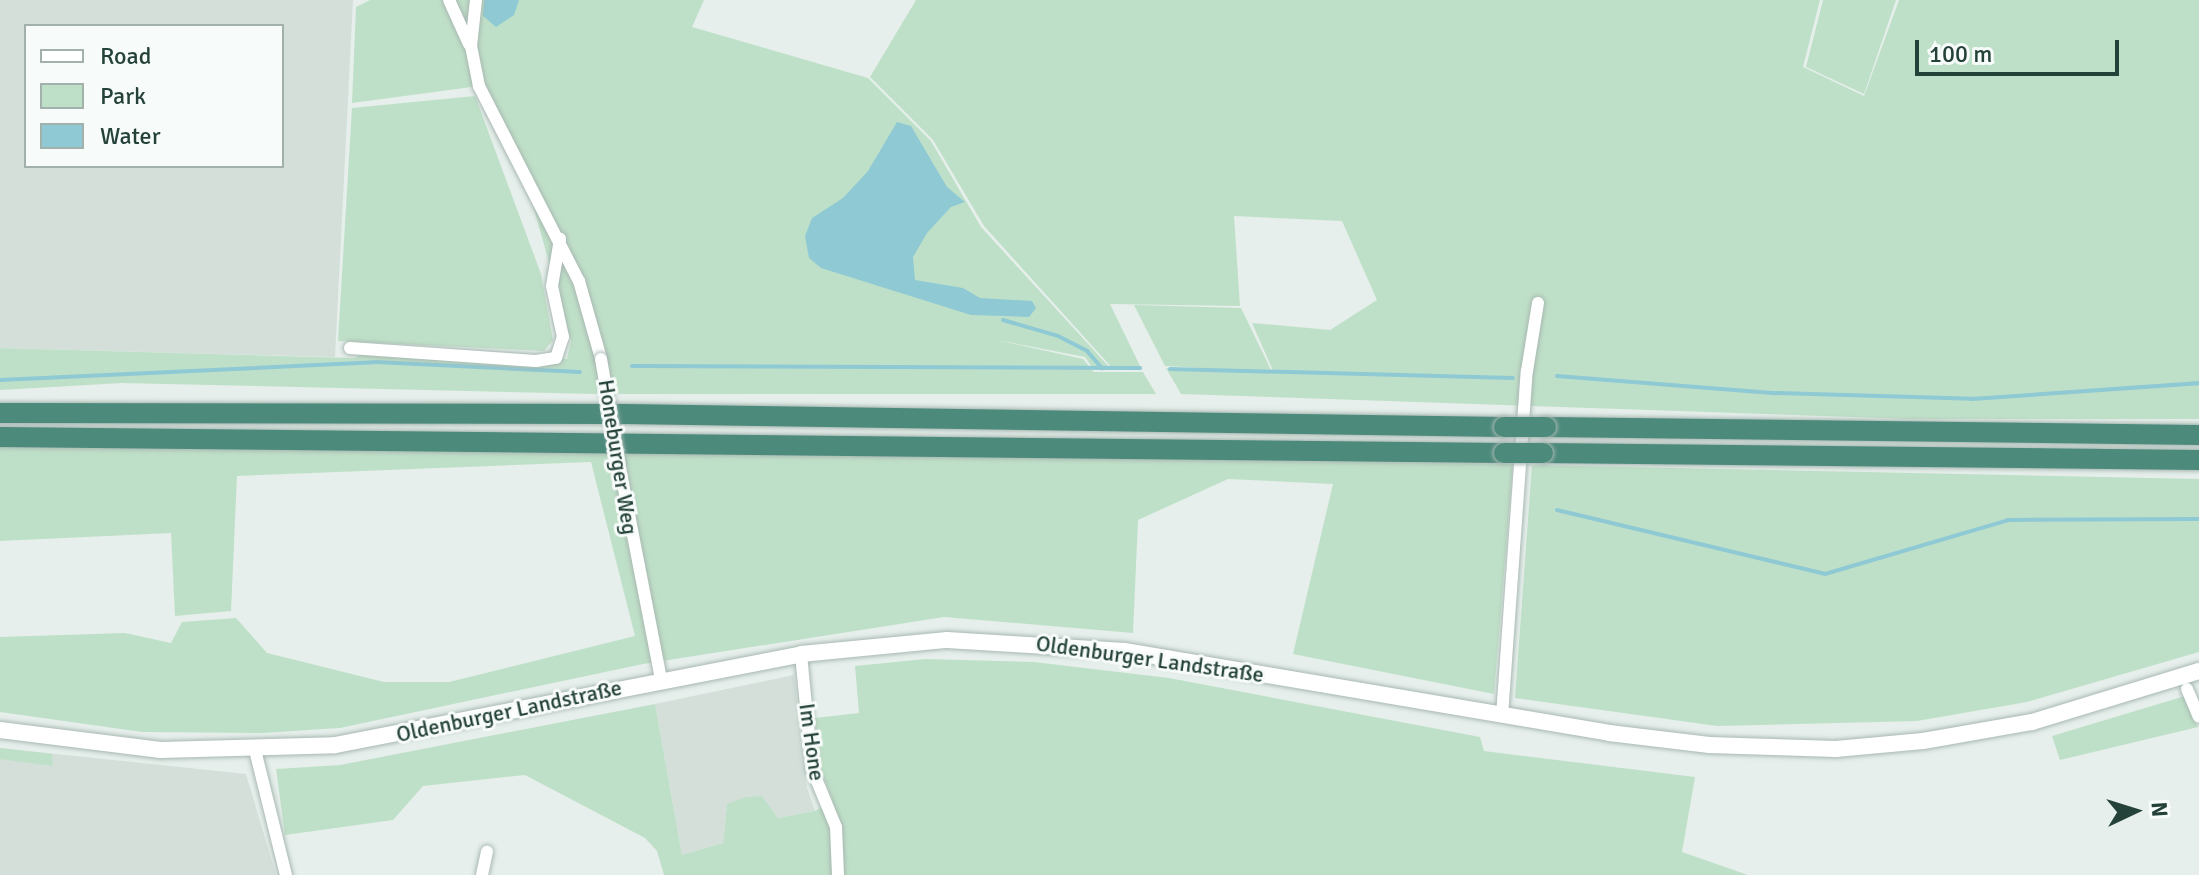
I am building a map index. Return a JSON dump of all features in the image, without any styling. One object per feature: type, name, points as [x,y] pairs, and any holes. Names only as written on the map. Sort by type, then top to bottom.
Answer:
[{"type":"highway","points":[[0,413],[166,410],[2199,435]]},
{"type":"highway","points":[[0,437],[2199,460]]},
{"type":"street","name":"Honeburger Weg","points":[[449,0],[471,46],[479,86],[579,281],[601,359],[661,680]]},
{"type":"street","name":"Honeburger Weg","points":[[471,46],[476,0]]},
{"type":"street","points":[[350,348],[536,361],[556,358],[563,350],[552,286],[560,239]]},
{"type":"street","points":[[1502,716],[1527,371],[1538,303]]},
{"type":"street","name":"Oldenburger Landstraße","points":[[0,730],[161,750],[255,750],[335,745],[436,729],[661,680],[801,654],[947,640],[1098,648],[1502,716],[1709,745],[1879,747],[2032,722],[2199,671]]},
{"type":"street","name":"Im Hone","points":[[801,654],[812,769],[836,827],[838,875]]},
{"type":"street","points":[[2187,689],[2199,717]]},
{"type":"street","points":[[255,750],[286,875]]},
{"type":"street","points":[[482,875],[487,852]]},
{"type":"shaded area","points":[[0,0],[353,0],[335,357],[0,348]]},
{"type":"shaded area","points":[[794,675],[807,788],[815,811],[778,818],[762,797],[727,804],[723,843],[682,855],[655,704]]},
{"type":"shaded area","points":[[0,748],[246,774],[276,875],[0,875]]},
{"type":"green space","points":[[370,0],[704,0],[692,27],[868,78],[931,141],[981,227],[1112,370],[1094,370],[1085,357],[997,340],[1083,359],[1094,372],[1143,372],[1156,394],[596,394],[122,383],[0,390],[0,348],[355,358],[368,349],[567,359],[571,341],[520,159],[479,86],[352,103],[356,7]]},
{"type":"green space","points":[[916,0],[1820,0],[1803,67],[1864,96],[1899,0],[2199,0],[2199,419],[1912,419],[1181,394],[1166,368],[1274,373],[1252,323],[1330,330],[1377,300],[1342,221],[1234,216],[1240,306],[1110,304],[1142,370],[1114,370],[984,226],[933,140],[870,77]]},
{"type":"green space","points":[[1823,0],[1896,0],[1864,94],[1806,67]]},
{"type":"green space","points":[[475,96],[541,274],[553,340],[544,351],[338,341],[352,108]]},
{"type":"green space","points":[[1134,305],[1241,308],[1272,372],[1165,366]]},
{"type":"green space","points":[[0,444],[1513,464],[1494,694],[1293,654],[1333,484],[1228,479],[1138,520],[1133,633],[944,617],[643,664],[340,728],[262,733],[142,732],[0,712],[0,637],[125,633],[171,643],[182,622],[236,618],[267,653],[384,682],[449,682],[635,636],[591,462],[237,476],[231,611],[175,616],[171,533],[0,541]]},
{"type":"green space","points":[[1532,465],[2199,479],[2199,652],[2027,702],[1917,721],[1717,726],[1515,698]]},
{"type":"green space","points":[[925,659],[1034,662],[1169,678],[1480,737],[1484,751],[1695,777],[1682,852],[1748,875],[664,875],[657,851],[645,838],[525,775],[423,786],[393,820],[285,835],[276,769],[340,765],[655,704],[682,855],[723,843],[727,804],[746,797],[762,796],[778,818],[815,811],[833,801],[821,771],[815,718],[859,713],[855,666]]},
{"type":"green space","points":[[2185,696],[2198,727],[2060,760],[2052,736]]},
{"type":"green space","points":[[0,748],[52,754],[53,766],[0,759]]},
{"type":"water","points":[[484,0],[519,0],[514,15],[496,27],[483,16]]},
{"type":"water","points":[[897,122],[911,126],[947,187],[965,202],[951,207],[927,233],[913,257],[915,280],[963,288],[980,298],[1032,301],[1036,308],[1029,317],[971,315],[821,268],[809,258],[805,236],[812,218],[843,198],[868,171]]},
{"type":"waterway","points":[[1003,320],[1058,336],[1087,351],[1102,368]]},
{"type":"waterway","points":[[0,380],[375,362],[580,372]]},
{"type":"waterway","points":[[632,366],[1140,368]]},
{"type":"waterway","points":[[1170,369],[1513,378]]},
{"type":"waterway","points":[[1557,376],[1775,393],[1972,399],[2199,383]]},
{"type":"waterway","points":[[1557,510],[1825,574],[2008,520],[2199,519]]}]
